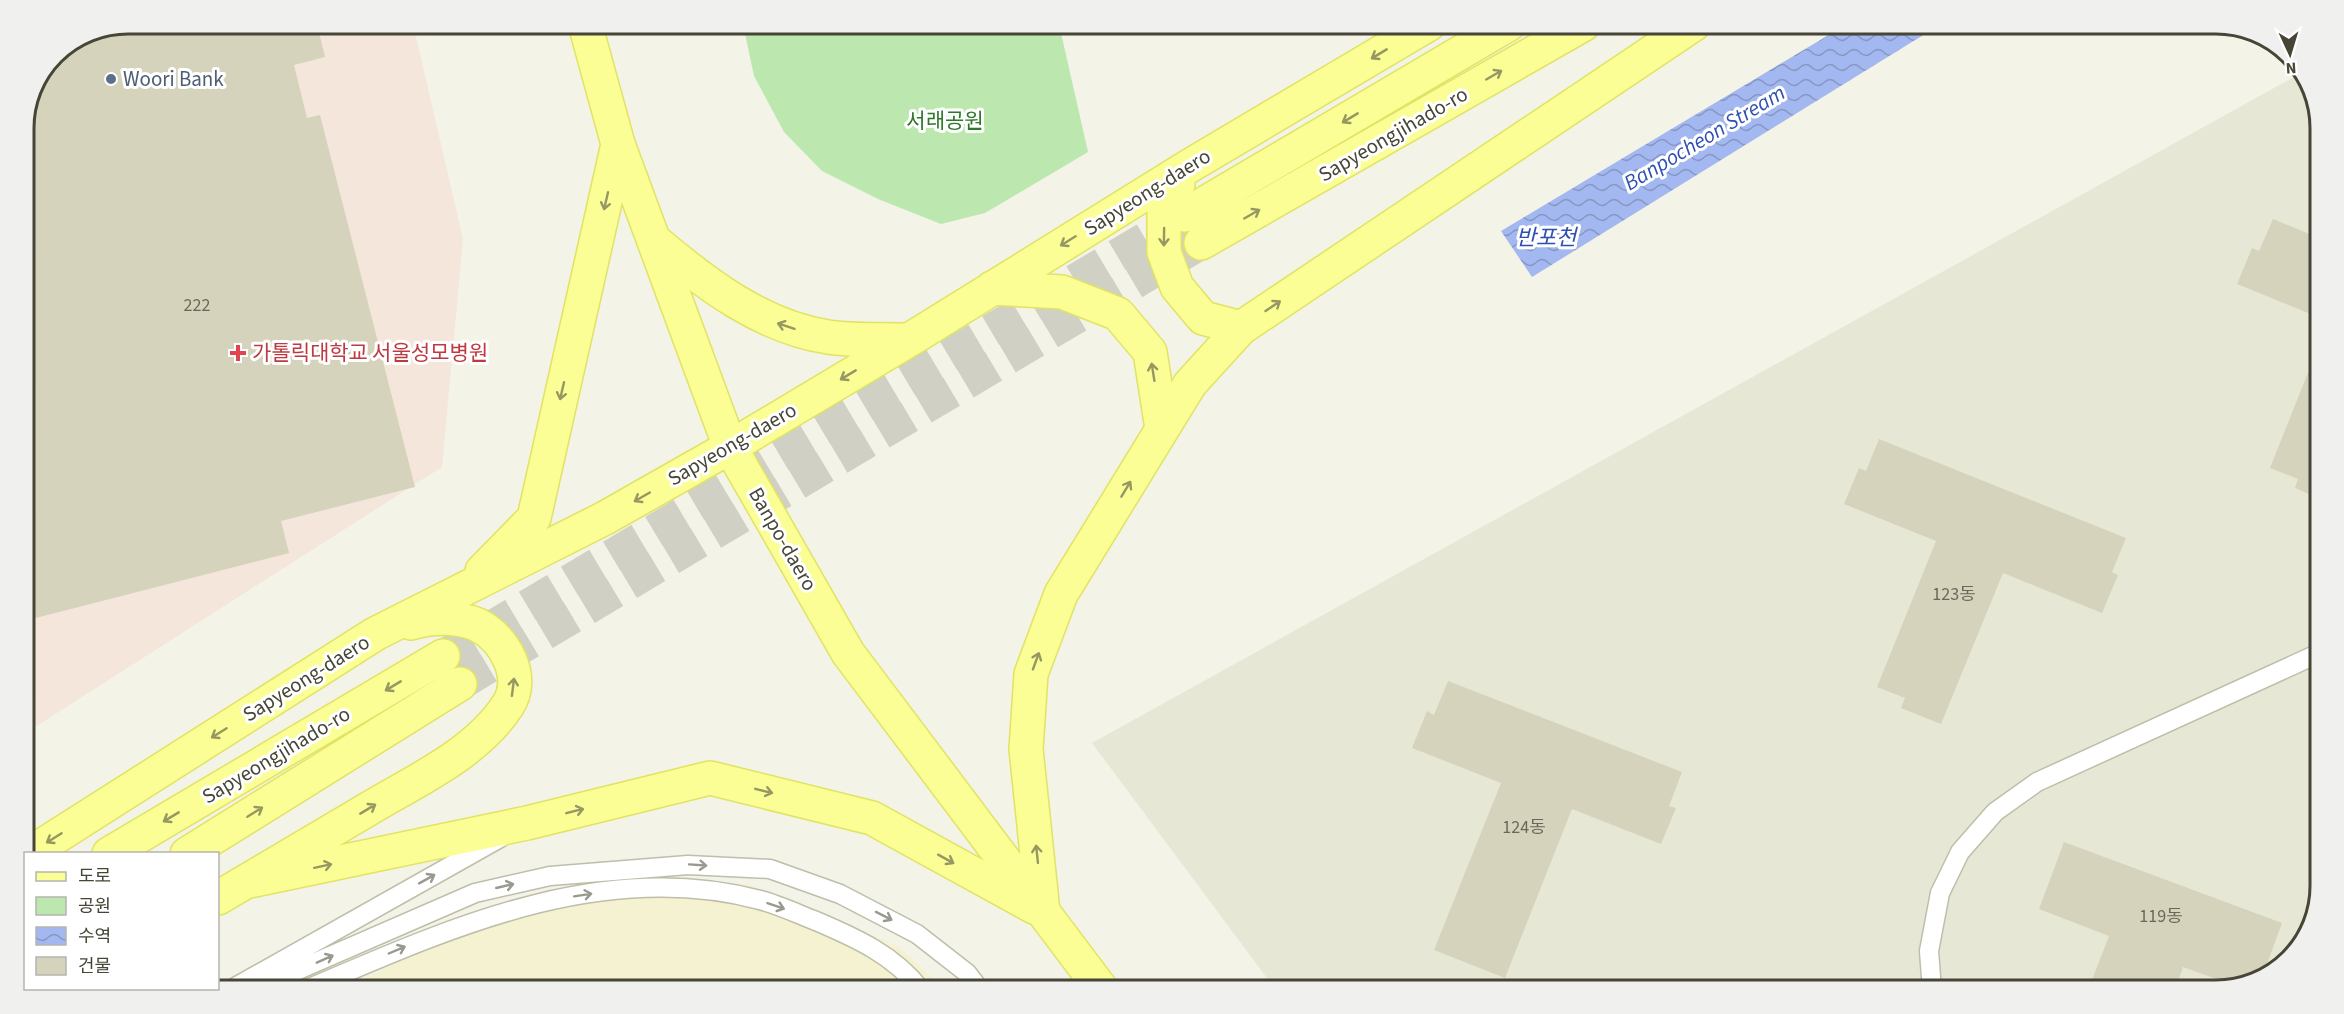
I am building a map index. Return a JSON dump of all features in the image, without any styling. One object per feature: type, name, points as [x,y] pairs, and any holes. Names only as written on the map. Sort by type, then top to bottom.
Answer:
[{"type":"main road","name":"Banpo-daero","points":[[588,34],[618,144],[730,447],[848,653],[1094,980]]},
{"type":"main road","name":"Sapyeong-daero","points":[[35,849],[375,634],[605,518],[730,447],[1191,165],[1412,34]]},
{"type":"main road","name":"Sapyeongjihado-ro","points":[[1185,215],[1492,34]]},
{"type":"main road","name":"Sapyeongjihado-ro","points":[[1201,243],[1567,34]]},
{"type":"main road","points":[[1043,912],[1026,749],[1031,674],[1061,594],[1190,384],[1241,327],[1679,34]]},
{"type":"main road","points":[[464,589],[534,518],[618,144]]},
{"type":"main road","points":[[1191,165],[1164,207],[1164,252],[1176,287],[1203,318],[1241,327]]},
{"type":"main road","points":[[654,240],[695,275],[745,307],[781,325],[827,337],[906,340]]},
{"type":"main road","points":[[992,288],[1062,292],[1118,314],[1150,352],[1162,429]]},
{"type":"main road","points":[[219,897],[456,756],[492,724],[512,696],[514,676],[512,663],[502,646],[478,625],[456,620],[430,619],[375,634]]},
{"type":"main road","name":"Sapyeongjihado-ro","points":[[112,852],[443,656]]},
{"type":"main road","name":"Sapyeongjihado-ro","points":[[190,852],[460,684]]},
{"type":"main road","points":[[245,882],[527,823],[710,778],[872,818],[1043,912]]},
{"type":"lane","points":[[1931,980],[1929,951],[1940,893],[1960,852],[1995,812],[2037,782],[2310,657]]},
{"type":"lane","points":[[248,980],[527,823]]},
{"type":"lane","points":[[275,980],[475,893],[550,876],[688,865],[770,869],[840,894],[917,934],[967,973],[972,980]]},
{"type":"lane","points":[[329,980],[478,919],[534,903],[589,893],[675,889],[761,900],[789,910],[869,946],[893,961],[911,980]]},
{"type":"shaded area","name":"가톨릭대학교 서울성모병원","points":[[129,34],[415,34],[463,239],[442,467],[35,727],[35,123],[42,93],[50,76],[62,62],[76,50],[93,42],[111,36]]},
{"type":"shaded area","points":[[2281,84],[2298,84],[2308,111],[2309,123],[2310,885],[2308,903],[2297,932],[2290,943],[2268,964],[2239,976],[2215,980],[1269,980],[1092,743]]},
{"type":"shaded area","points":[[747,884],[898,946],[934,980],[360,980],[506,912]]},
{"type":"green space","name":"서래공원","points":[[745,34],[1061,34],[1088,152],[985,213],[941,224],[878,199],[822,171],[784,132],[754,76]]},
{"type":"water","name":"반포천","points":[[1830,34],[1925,34],[1532,277],[1501,231]]},
{"type":"building","name":"가톨릭대학교 서울성모병원","points":[[129,34],[319,34],[325,57],[294,65],[307,118],[320,115],[415,487],[281,521],[289,553],[35,618],[35,123],[38,105],[50,76],[76,50],[93,42],[111,36]]},
{"type":"building","points":[[2273,219],[2309,234],[2309,313],[2237,284],[2252,248],[2259,251]]},
{"type":"building","points":[[2309,369],[2309,494],[2295,488],[2298,479],[2270,468]]},
{"type":"building","points":[[1879,439],[2126,538],[2112,572],[2118,575],[2102,613],[2003,573],[1941,724],[1901,708],[1905,698],[1877,687],[1936,541],[1844,504],[1859,468],[1866,471]]},
{"type":"building","points":[[1448,681],[1682,772],[1669,806],[1676,808],[1661,844],[1572,809],[1505,978],[1434,950],[1501,783],[1412,748],[1427,711],[1434,715]]},
{"type":"building","points":[[2064,842],[2282,923],[2267,965],[2239,976],[2218,980],[2183,967],[2178,980],[2092,980],[2109,936],[2039,909]]},
{"type":"tunnel","points":[[443,656],[1185,215]]},
{"type":"tunnel","points":[[460,684],[1201,243]]},
{"type":"place","name":"Woori Bank","points":[[111,79]]},
{"type":"place","name":"가톨릭대학교 서울성모병원","points":[[238,353]]},
{"type":"water label","name":"Banpocheon Stream","points":[[1704,137]]}]
